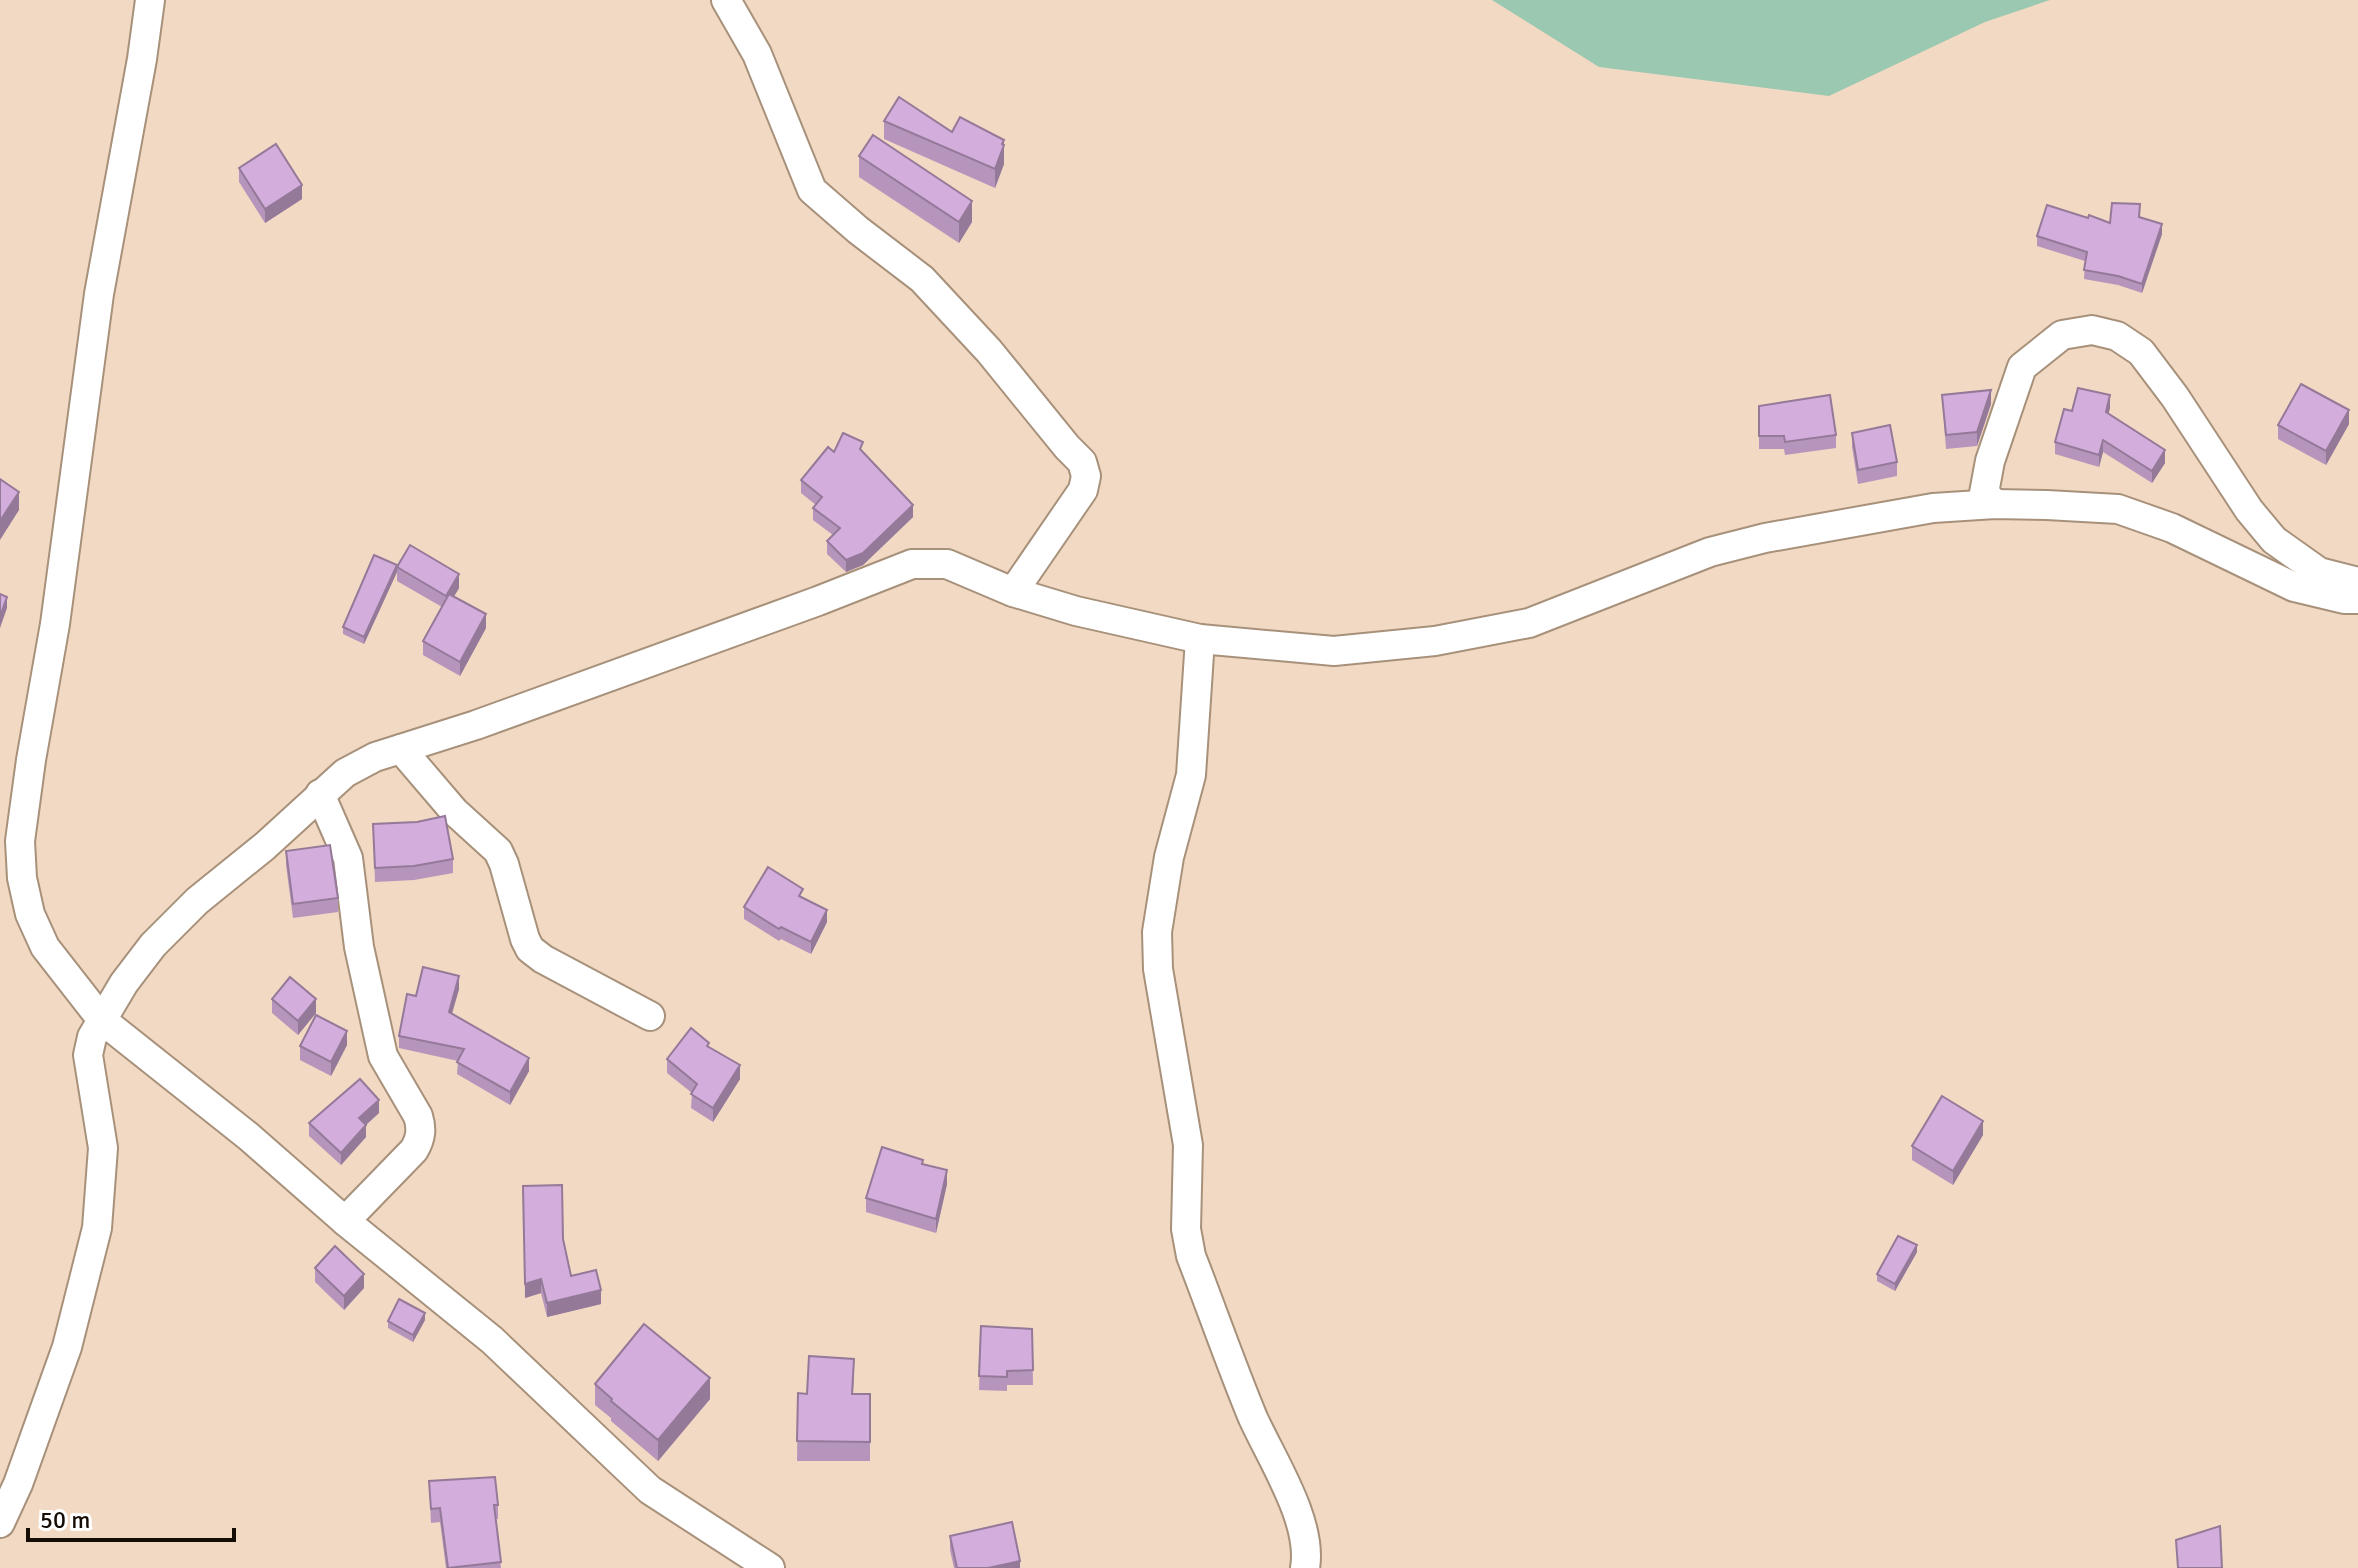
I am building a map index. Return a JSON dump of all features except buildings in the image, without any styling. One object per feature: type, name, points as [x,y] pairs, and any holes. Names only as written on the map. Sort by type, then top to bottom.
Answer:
[{"type":"street","points":[[150,0],[99,294],[55,624],[20,841],[24,890],[30,914],[45,947],[102,1020],[248,1136],[345,1221],[492,1340],[650,1490],[770,1568]]},
{"type":"street","points":[[726,0],[757,54],[812,190],[922,279],[989,351],[1082,462],[1086,476],[1083,490],[1013,592]]},
{"type":"street","points":[[1995,504],[1984,493],[1990,461],[2022,367],[2062,335],[2092,330],[2117,336],[2141,352],[2175,397],[2249,510],[2274,540],[2319,572],[2358,582]]},
{"type":"street","points":[[0,1523],[18,1484],[67,1347],[97,1228],[103,1148],[88,1055],[92,1037],[124,983],[153,945],[197,901],[265,846],[320,794],[345,773],[365,762],[706,642],[912,564],[947,564],[1013,592],[1076,611],[1200,639],[1334,651],[1435,641],[1529,623],[1710,552],[1765,538],[1933,508],[1995,504],[2118,509],[2172,528],[2294,587],[2344,599],[2358,599]]},
{"type":"street","points":[[1200,639],[1191,775],[1169,857],[1157,932],[1158,969],[1188,1145],[1186,1229],[1191,1256],[1253,1417],[1297,1513],[1306,1548],[1305,1568]]},
{"type":"street","points":[[401,749],[454,811],[498,851],[530,949],[650,1016]]},
{"type":"street","points":[[320,794],[348,858],[359,947],[383,1056],[421,1125],[420,1139],[414,1150],[345,1221]]},
{"type":"green space","points":[[1492,0],[2050,0],[1985,22],[1829,96],[1599,67]]}]
